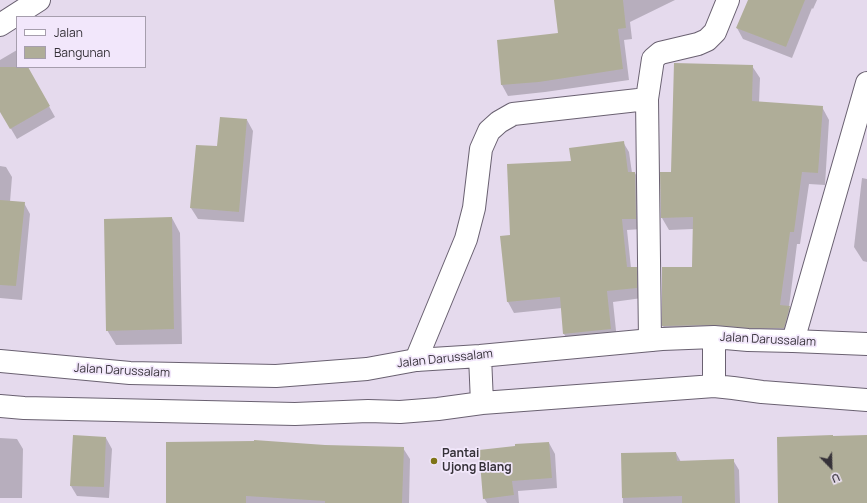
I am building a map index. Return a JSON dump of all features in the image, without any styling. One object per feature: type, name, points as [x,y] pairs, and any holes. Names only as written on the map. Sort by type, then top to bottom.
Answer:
[{"type":"street","points":[[0,25],[39,0]]},
{"type":"street","points":[[650,340],[647,99],[653,59],[660,53],[698,44],[706,40],[715,32],[728,0]]},
{"type":"street","points":[[793,341],[867,83]]},
{"type":"street","points":[[416,360],[466,239],[474,208],[481,149],[490,130],[499,122],[513,114],[647,99]]},
{"type":"street","points":[[714,337],[714,386]]},
{"type":"street","name":"Jalan Darussalam","points":[[0,361],[130,373],[276,376],[367,369],[416,360],[480,356],[650,340],[714,337],[748,340],[867,344]]},
{"type":"street","points":[[480,356],[482,402]]},
{"type":"street","points":[[0,406],[24,408],[296,414],[368,411],[400,412],[438,409],[482,402],[714,386],[762,392],[867,400]]},
{"type":"building","points":[[554,0],[623,0],[626,28],[618,29],[623,69],[539,82],[501,85],[497,40],[558,33]]},
{"type":"building","points":[[748,0],[805,0],[786,47],[736,28]]},
{"type":"building","points":[[674,63],[753,65],[752,101],[823,106],[818,173],[802,172],[794,232],[790,232],[780,305],[790,306],[784,328],[749,328],[714,325],[662,326],[662,267],[692,267],[693,217],[661,218],[660,172],[671,172]]},
{"type":"building","points":[[0,67],[29,68],[50,106],[10,129],[0,112]]},
{"type":"building","points":[[220,117],[247,119],[239,212],[190,208],[196,145],[217,146]]},
{"type":"building","points":[[624,141],[628,172],[635,172],[636,219],[622,219],[627,267],[637,267],[637,288],[607,291],[611,329],[563,334],[560,297],[507,302],[500,236],[510,235],[507,164],[571,161],[569,148]]},
{"type":"building","points":[[0,200],[25,202],[16,286],[0,285]]},
{"type":"building","points":[[172,217],[174,329],[106,331],[104,219]]},
{"type":"building","points":[[73,435],[106,437],[104,487],[70,486]]},
{"type":"building","points":[[867,435],[867,503],[778,503],[777,437]]},
{"type":"building","points":[[254,440],[325,445],[404,447],[402,503],[325,503],[325,501],[246,496],[246,503],[166,503],[166,442]]},
{"type":"building","points":[[549,442],[552,478],[512,481],[514,495],[483,499],[479,450],[515,446],[515,444]]},
{"type":"building","points":[[676,452],[677,461],[734,459],[735,503],[682,503],[682,496],[622,498],[621,453]]},
{"type":"place","name":"Pantai Ujong Blang","points":[[434,461]]}]
